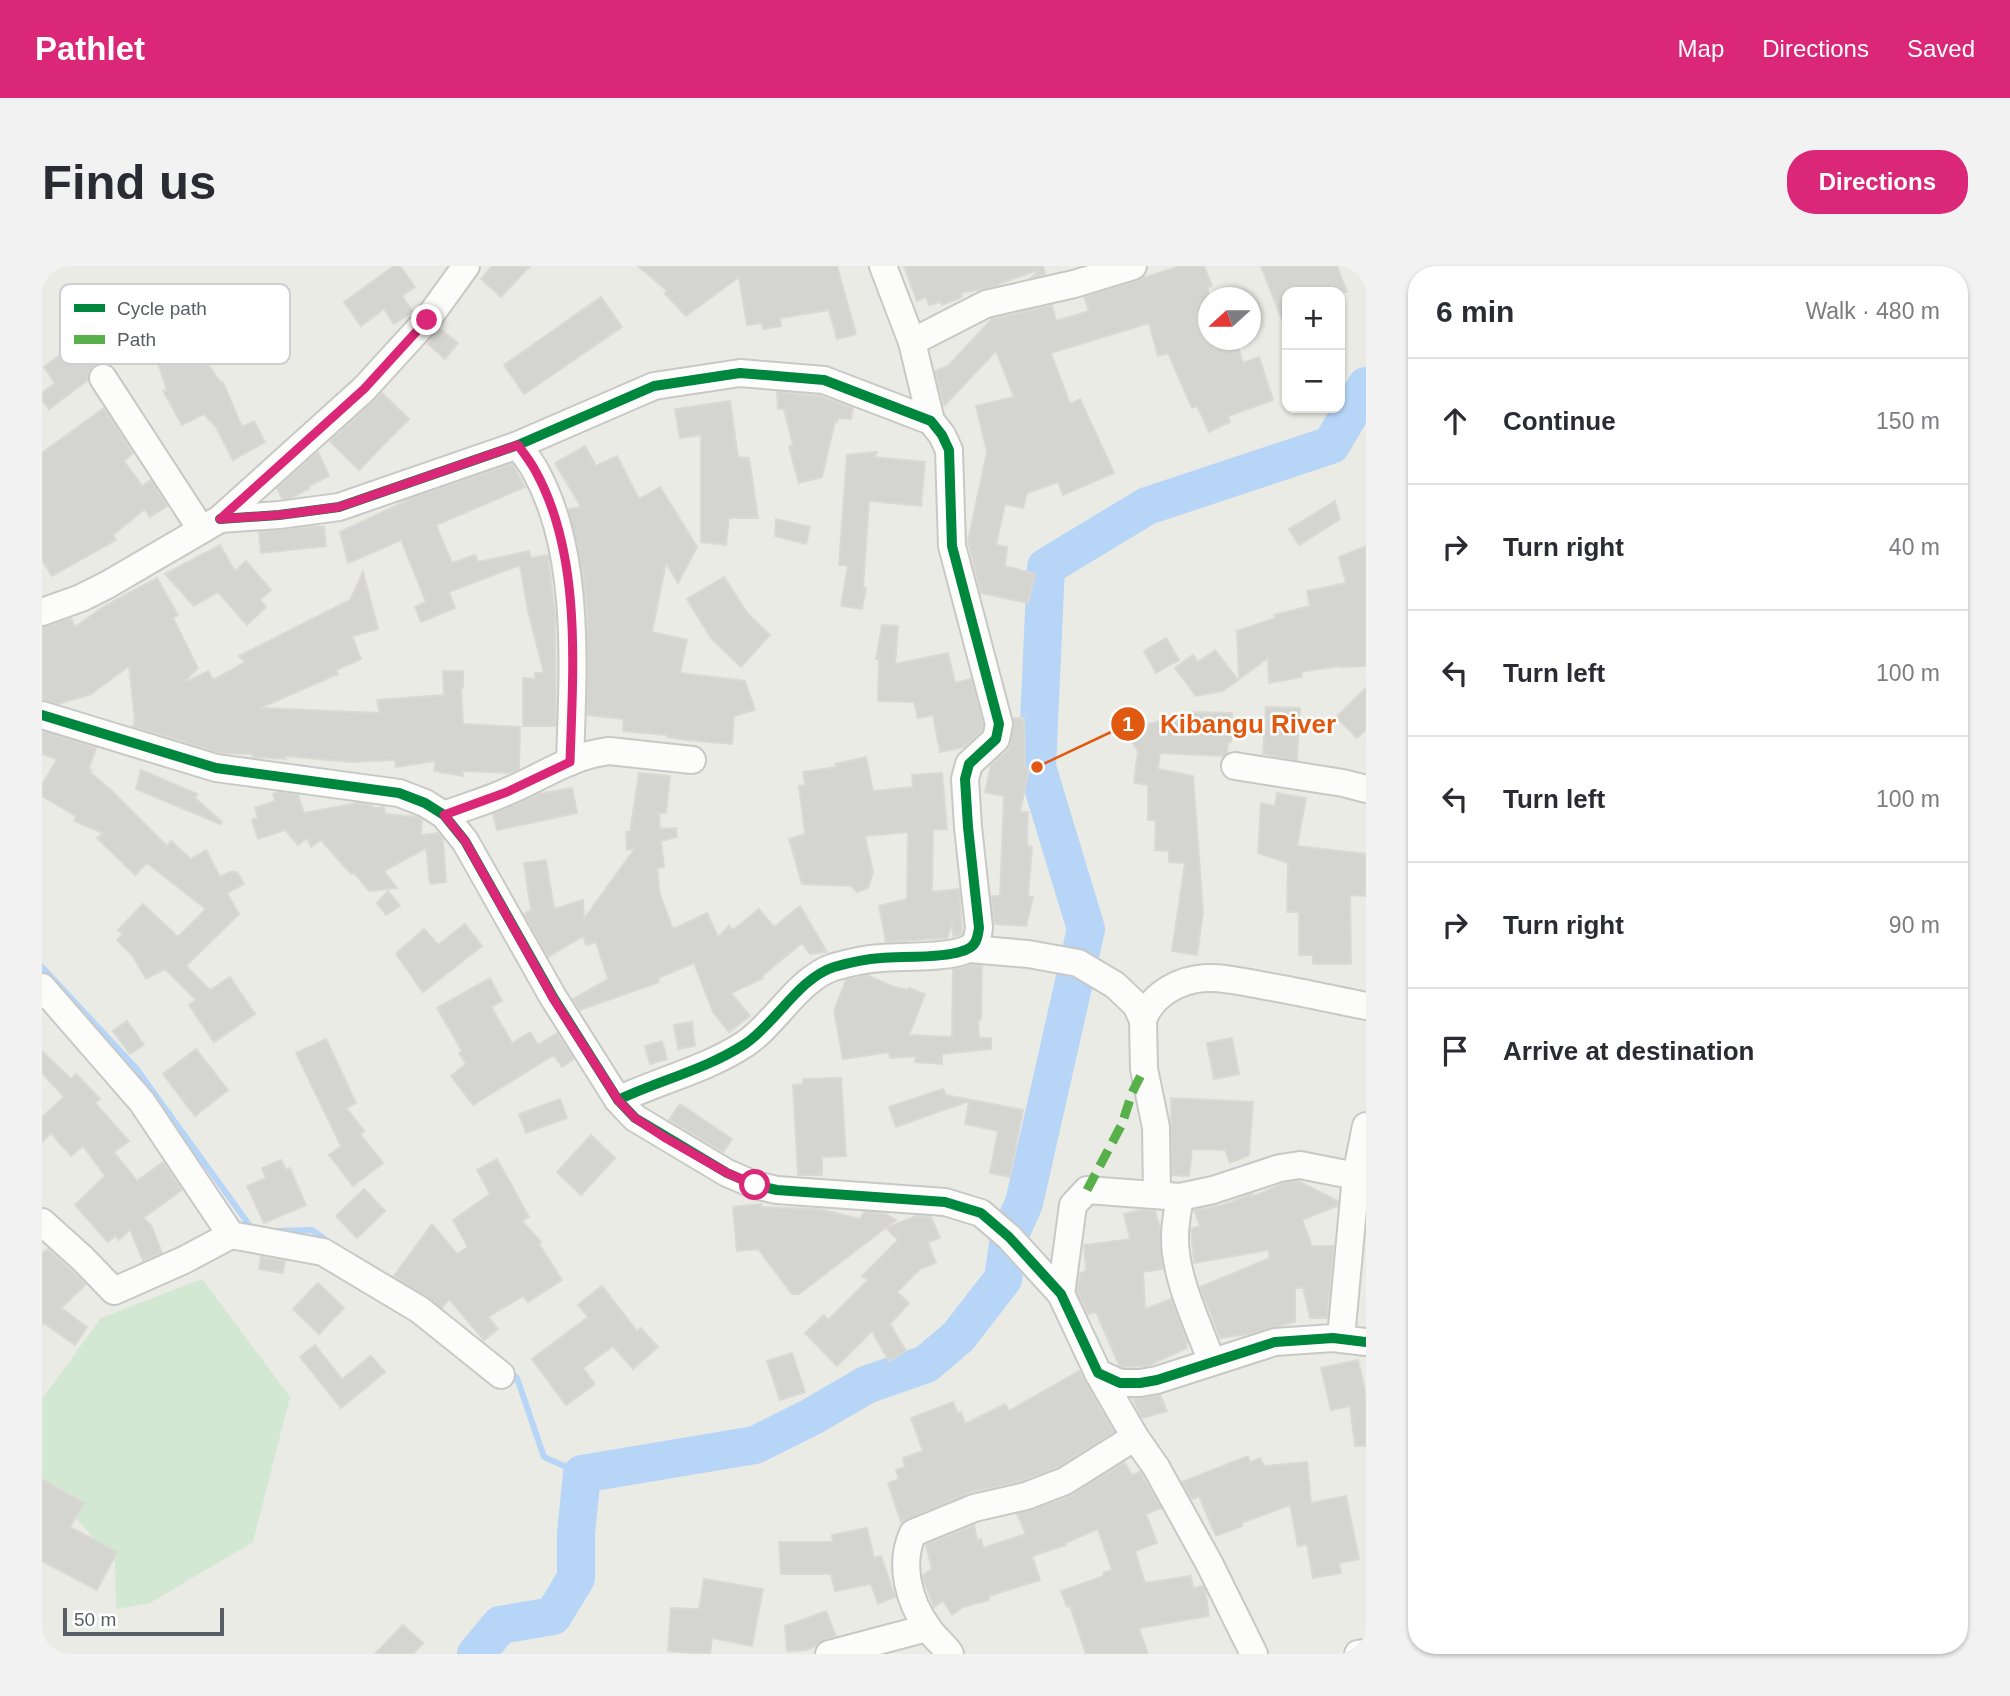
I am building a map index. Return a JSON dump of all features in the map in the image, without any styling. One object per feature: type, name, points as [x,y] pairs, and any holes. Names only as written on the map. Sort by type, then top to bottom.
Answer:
[{"type":"street","points":[[42,611],[81,598],[107,585],[211,524],[364,389],[427,320],[466,266]]},
{"type":"street","points":[[883,266],[912,342],[931,421],[942,435],[948,450],[952,546],[999,724],[996,740],[969,764],[965,779],[979,928],[976,941],[970,948]]},
{"type":"street","points":[[912,342],[986,304],[1074,284],[1133,266]]},
{"type":"street","points":[[211,524],[339,507],[518,445],[654,386],[740,373],[824,380],[931,421]]},
{"type":"street","points":[[103,378],[211,524]]},
{"type":"street","points":[[518,445],[536,471],[550,505],[562,547],[568,582],[572,650],[570,762]]},
{"type":"street","points":[[42,715],[216,768],[399,793],[425,803],[444,815],[465,841],[553,998],[618,1100],[635,1118],[727,1173],[755,1185],[777,1190],[945,1202],[981,1213],[1009,1237],[1061,1294],[1098,1373],[1135,1437],[1156,1467],[1209,1563],[1254,1654]]},
{"type":"street","points":[[444,815],[507,792],[595,753],[609,751],[692,760]]},
{"type":"street","points":[[1235,765],[1366,789]]},
{"type":"street","points":[[618,1100],[649,1085],[708,1065],[740,1047],[823,971],[877,958],[939,956],[970,948],[1078,963],[1115,985],[1136,1005],[1143,1020]]},
{"type":"street","points":[[1212,1362],[1187,1297],[1177,1260],[1169,1196],[1144,1069],[1143,1020],[1147,1007],[1158,996],[1188,981],[1207,978],[1282,989],[1366,1006]]},
{"type":"street","points":[[42,987],[142,1102],[231,1234]]},
{"type":"street","points":[[1098,1373],[1120,1383],[1140,1383],[1275,1342],[1353,1340],[1356,1176],[1366,1126]]},
{"type":"street","points":[[1061,1294],[1073,1205],[1087,1190],[1169,1196],[1213,1190],[1280,1168],[1300,1165],[1356,1176]]},
{"type":"street","points":[[42,1222],[114,1292],[184,1260],[231,1234],[323,1252],[420,1310],[501,1375]]},
{"type":"street","points":[[950,1654],[927,1628],[912,1598],[905,1571],[906,1547],[913,1533],[974,1507],[1026,1496],[1065,1481],[1135,1437]]},
{"type":"street","points":[[829,1654],[927,1628]]},
{"type":"street","points":[[1358,1654],[1366,1653]]},
{"type":"green space","points":[[202,1279],[290,1397],[253,1542],[150,1603],[116,1609],[115,1562],[49,1488],[42,1476],[42,1399],[101,1318]]},
{"type":"building","points":[[394,266],[400,266],[415,287],[402,296],[413,312],[394,324],[384,309],[361,326],[344,302]]},
{"type":"building","points":[[492,266],[530,266],[501,297],[481,279]]},
{"type":"building","points":[[638,266],[837,266],[856,334],[837,339],[829,310],[780,318],[781,326],[763,329],[762,323],[747,325],[739,277],[686,316],[665,294],[667,291]]},
{"type":"building","points":[[904,266],[1043,266],[1045,274],[1031,278],[1040,269],[991,287],[961,293],[962,297],[942,305],[940,302],[929,305],[926,297],[917,301]]},
{"type":"building","points":[[1180,266],[1204,266],[1212,286],[1198,287],[1198,350],[1239,350],[1243,363],[1259,357],[1273,400],[1228,416],[1230,422],[1209,432],[1197,406],[1192,408],[1168,353],[1158,356],[1149,323],[1051,353],[1070,404],[1080,399],[1114,473],[1063,495],[1058,482],[1027,493],[1023,508],[1005,504],[996,545],[1007,547],[1005,566],[1035,574],[1028,603],[981,593],[968,541],[987,452],[976,406],[1014,397],[996,351],[944,406],[935,371],[948,366],[992,319],[1052,305],[1056,321],[1089,311],[1084,297]]},
{"type":"building","points":[[1261,266],[1337,266],[1347,292],[1345,287],[1282,287],[1282,320]]},
{"type":"building","points":[[601,297],[622,327],[524,394],[504,365]]},
{"type":"building","points":[[440,329],[458,343],[445,359],[428,344]]},
{"type":"building","points":[[60,355],[60,364],[97,364],[89,371],[88,380],[49,409],[42,400],[42,393],[55,383],[44,367]]},
{"type":"building","points":[[158,364],[208,364],[221,383],[223,382],[242,427],[254,421],[265,442],[233,460],[216,427],[204,414],[182,425],[163,391],[167,390]]},
{"type":"building","points":[[777,392],[820,396],[853,408],[851,419],[838,418],[837,422],[835,421],[822,477],[799,483],[789,447],[793,445],[784,409],[778,409]]},
{"type":"building","points":[[382,393],[409,419],[359,470],[330,441]]},
{"type":"building","points":[[730,401],[738,457],[749,458],[758,518],[729,518],[726,545],[701,542],[701,435],[680,438],[675,409]]},
{"type":"building","points":[[104,408],[133,453],[124,461],[142,486],[151,480],[167,506],[150,517],[145,509],[113,535],[116,540],[52,576],[42,560],[42,453]]},
{"type":"building","points":[[585,446],[596,466],[617,456],[639,499],[660,487],[697,547],[678,583],[666,563],[652,632],[687,640],[680,673],[745,681],[755,710],[734,716],[732,744],[623,731],[624,719],[587,715],[587,612],[583,573],[568,509],[581,507],[555,463]]},
{"type":"building","points":[[318,452],[329,476],[291,498],[282,499],[277,488]]},
{"type":"building","points":[[877,452],[874,457],[925,462],[921,506],[869,501],[863,587],[866,588],[862,609],[841,606],[848,565],[839,565],[847,455]]},
{"type":"building","points":[[512,464],[525,487],[436,525],[452,563],[475,555],[478,562],[529,551],[531,558],[548,555],[555,614],[556,726],[523,726],[523,678],[535,679],[535,673],[544,673],[528,611],[520,565],[449,592],[455,608],[421,622],[415,607],[426,602],[401,540],[348,563],[340,532],[412,498]]},
{"type":"building","points":[[1335,501],[1340,519],[1299,545],[1289,529]]},
{"type":"building","points":[[776,519],[810,527],[806,544],[775,536]]},
{"type":"building","points":[[324,527],[326,546],[261,553],[259,532]]},
{"type":"building","points":[[220,545],[235,571],[246,561],[271,590],[260,600],[266,607],[247,625],[218,592],[194,606],[165,574]]},
{"type":"building","points":[[1366,546],[1366,666],[1339,666],[1301,672],[1302,677],[1269,683],[1268,658],[1239,679],[1237,631],[1275,618],[1274,615],[1310,606],[1307,591],[1346,583],[1339,557]]},
{"type":"building","points":[[363,572],[378,629],[352,636],[361,659],[336,670],[338,674],[260,708],[380,713],[377,700],[444,695],[443,671],[463,671],[463,724],[520,727],[519,769],[510,773],[463,771],[463,776],[434,771],[435,761],[396,767],[395,760],[351,762],[219,753],[133,726],[135,721],[129,666],[91,694],[58,704],[42,700],[42,627],[71,618],[75,627],[106,605],[157,578],[178,615],[173,618],[198,668],[186,682],[208,671],[213,680],[245,662],[239,656],[350,600]]},
{"type":"building","points":[[724,577],[748,614],[770,635],[741,667],[711,638],[687,599]]},
{"type":"building","points":[[882,625],[898,626],[895,664],[948,653],[955,683],[971,679],[983,724],[982,731],[964,747],[940,752],[933,715],[918,718],[914,702],[878,701],[879,659],[876,659]]},
{"type":"building","points":[[1166,638],[1179,660],[1156,673],[1144,651]]},
{"type":"building","points":[[1215,650],[1238,680],[1223,691],[1196,696],[1175,668],[1193,655],[1198,662]]},
{"type":"building","points":[[1366,688],[1366,730],[1357,738],[1336,717]]},
{"type":"building","points":[[1266,707],[1300,708],[1297,760],[1263,754]]},
{"type":"building","points":[[1195,712],[1232,713],[1231,742],[1228,742],[1227,753],[1223,756],[1160,753],[1158,769],[1193,776],[1203,912],[1197,955],[1172,951],[1185,863],[1169,862],[1169,851],[1155,850],[1156,820],[1148,820],[1148,785],[1134,783],[1138,751],[1129,738],[1139,732],[1137,727]]},
{"type":"building","points":[[1014,718],[1024,718],[1025,767],[1029,769],[1020,812],[1028,812],[1027,846],[1032,847],[1028,897],[1033,897],[1026,926],[994,924],[991,896],[1000,896],[1004,796],[985,792],[991,765],[1007,751],[1011,743]]},
{"type":"building","points":[[42,731],[96,748],[89,768],[92,771],[86,769],[167,846],[171,841],[191,859],[206,850],[220,877],[237,872],[244,884],[227,893],[239,914],[186,966],[210,990],[230,977],[255,1014],[214,1042],[189,1005],[196,1000],[165,969],[146,979],[132,955],[117,940],[123,934],[118,930],[143,904],[178,937],[206,909],[147,863],[135,875],[97,838],[103,833],[74,821],[76,816],[42,796],[42,785],[57,759],[42,754]]},
{"type":"building","points":[[866,757],[873,791],[913,787],[912,775],[942,773],[947,829],[933,830],[932,892],[959,889],[962,934],[953,937],[953,922],[947,938],[886,942],[879,906],[907,899],[908,832],[865,836],[873,872],[868,888],[857,892],[851,886],[802,884],[789,839],[805,834],[799,786],[805,785],[803,772],[836,767],[835,764]]},
{"type":"building","points":[[141,770],[197,794],[195,798],[222,822],[220,824],[136,789]]},
{"type":"building","points":[[639,773],[670,776],[666,813],[659,813],[660,829],[676,828],[677,837],[661,841],[664,867],[657,868],[660,895],[673,929],[707,913],[718,937],[729,926],[733,930],[759,909],[774,927],[800,906],[827,952],[810,954],[802,943],[762,976],[763,978],[731,993],[750,1016],[729,1032],[713,1012],[694,963],[658,978],[659,982],[580,1010],[573,999],[608,979],[596,942],[586,945],[583,936],[548,957],[524,914],[531,910],[524,863],[546,860],[554,909],[583,900],[584,919],[635,848],[627,850],[626,832],[630,832]]},
{"type":"building","points":[[572,788],[577,813],[497,830],[493,814],[539,794]]},
{"type":"building","points":[[278,792],[298,795],[304,813],[357,803],[372,805],[373,808],[384,807],[385,814],[418,817],[422,820],[421,835],[439,833],[443,839],[446,882],[430,884],[426,848],[384,871],[397,888],[369,891],[321,840],[311,847],[307,838],[298,845],[285,830],[258,839],[252,820],[258,818],[255,808],[275,801],[273,794]]},
{"type":"building","points":[[1277,793],[1306,798],[1297,846],[1366,854],[1366,896],[1350,895],[1351,964],[1313,964],[1313,955],[1299,955],[1299,912],[1287,912],[1288,863],[1258,853],[1261,803],[1275,806]]},
{"type":"building","points":[[388,891],[400,906],[386,915],[377,903]]},
{"type":"building","points":[[465,924],[482,946],[423,992],[396,954],[424,929],[438,945]]},
{"type":"building","points":[[971,965],[982,966],[979,1038],[991,1038],[991,1049],[942,1054],[942,1064],[915,1062],[916,1056],[890,1058],[889,1052],[843,1059],[834,1011],[846,980],[867,975],[892,986],[925,994],[909,1035],[952,1037],[953,969]]},
{"type":"building","points":[[490,978],[502,1001],[491,1007],[512,1043],[530,1032],[538,1045],[557,1033],[574,1059],[562,1067],[554,1055],[473,1105],[451,1076],[466,1064],[459,1053],[462,1051],[437,1008]]},
{"type":"building","points":[[127,1021],[144,1045],[130,1054],[113,1031]]},
{"type":"building","points":[[692,1022],[695,1046],[678,1049],[674,1025]]},
{"type":"building","points":[[1232,1038],[1239,1074],[1214,1079],[1207,1043]]},
{"type":"building","points":[[326,1039],[356,1103],[346,1108],[364,1131],[360,1134],[383,1163],[353,1186],[329,1155],[341,1146],[296,1053]]},
{"type":"building","points":[[662,1041],[667,1059],[650,1064],[645,1046]]},
{"type":"building","points":[[196,1049],[228,1090],[195,1116],[163,1074]]},
{"type":"building","points":[[42,1051],[71,1079],[76,1074],[100,1099],[95,1103],[129,1141],[114,1152],[137,1181],[163,1162],[182,1190],[143,1218],[151,1225],[162,1253],[143,1261],[130,1229],[119,1240],[115,1236],[108,1242],[75,1205],[105,1176],[83,1146],[71,1156],[51,1133],[42,1142],[42,1117],[64,1097],[42,1073]]},
{"type":"building","points":[[841,1078],[846,1156],[822,1157],[822,1175],[798,1175],[793,1085],[803,1084],[803,1079]]},
{"type":"building","points":[[943,1089],[946,1095],[1023,1110],[1010,1177],[990,1173],[998,1131],[965,1124],[969,1101],[896,1127],[889,1107]]},
{"type":"building","points":[[1171,1098],[1253,1102],[1249,1155],[1230,1163],[1225,1150],[1192,1149],[1189,1176],[1172,1175]]},
{"type":"building","points":[[560,1099],[567,1118],[526,1133],[519,1114]]},
{"type":"building","points":[[680,1104],[732,1139],[723,1152],[669,1120]]},
{"type":"building","points":[[591,1135],[615,1158],[581,1195],[557,1172]]},
{"type":"building","points":[[497,1159],[529,1217],[522,1221],[541,1242],[539,1244],[562,1280],[528,1302],[523,1296],[488,1317],[498,1329],[484,1340],[449,1299],[442,1308],[394,1276],[432,1224],[457,1254],[468,1247],[453,1220],[490,1194],[477,1170]]},
{"type":"building","points":[[281,1160],[286,1170],[290,1168],[306,1205],[264,1223],[247,1186],[266,1178],[262,1168]]},
{"type":"building","points":[[1298,1181],[1338,1201],[1337,1206],[1302,1220],[1312,1246],[1334,1246],[1327,1318],[1310,1318],[1303,1288],[1295,1288],[1295,1322],[1249,1334],[1220,1338],[1200,1287],[1270,1258],[1268,1250],[1194,1263],[1191,1229],[1200,1226],[1194,1210],[1223,1205],[1252,1194],[1252,1197],[1284,1183]]},
{"type":"building","points":[[364,1189],[385,1211],[357,1238],[336,1216]]},
{"type":"building","points":[[761,1204],[761,1207],[819,1209],[860,1219],[864,1212],[886,1214],[896,1220],[799,1294],[792,1294],[758,1249],[737,1251],[733,1207]]},
{"type":"building","points":[[1140,1210],[1155,1211],[1160,1228],[1163,1269],[1143,1272],[1145,1309],[1171,1299],[1188,1343],[1187,1348],[1148,1366],[1123,1367],[1119,1365],[1096,1312],[1088,1314],[1077,1292],[1080,1273],[1086,1271],[1084,1245],[1130,1239],[1124,1214]]},
{"type":"building","points":[[916,1216],[931,1217],[940,1238],[928,1242],[936,1263],[920,1269],[897,1292],[909,1303],[890,1324],[906,1351],[889,1361],[872,1331],[837,1366],[805,1333],[824,1315],[828,1320],[868,1280],[862,1276],[898,1240],[886,1228]]},
{"type":"building","points":[[48,1249],[86,1284],[61,1308],[87,1327],[75,1345],[44,1323],[42,1325],[42,1253]]},
{"type":"building","points":[[261,1257],[285,1261],[283,1273],[259,1269]]},
{"type":"building","points":[[318,1283],[344,1308],[319,1334],[293,1309]]},
{"type":"building","points":[[602,1286],[637,1331],[641,1328],[658,1347],[633,1369],[613,1346],[583,1368],[595,1384],[566,1405],[532,1359],[588,1317],[578,1305]]},
{"type":"building","points":[[315,1345],[342,1379],[371,1356],[385,1372],[341,1408],[300,1357]]},
{"type":"building","points":[[792,1353],[805,1392],[780,1400],[767,1361]]},
{"type":"building","points":[[1358,1360],[1366,1395],[1366,1446],[1355,1446],[1350,1406],[1331,1410],[1321,1368]]},
{"type":"building","points":[[1079,1371],[1114,1432],[1058,1467],[1021,1481],[968,1493],[901,1522],[888,1483],[899,1479],[896,1470],[905,1467],[903,1458],[923,1451],[911,1418],[953,1402],[958,1414],[961,1412],[965,1424],[1005,1404],[1009,1411]]},
{"type":"building","points":[[1160,1395],[1167,1411],[1142,1418],[1133,1399]]},
{"type":"building","points":[[1248,1456],[1250,1462],[1260,1458],[1264,1466],[1307,1462],[1311,1503],[1346,1496],[1359,1559],[1339,1563],[1341,1573],[1313,1578],[1307,1544],[1298,1546],[1290,1505],[1241,1523],[1242,1526],[1216,1536],[1199,1496],[1193,1499],[1182,1482]]},
{"type":"building","points":[[1124,1462],[1132,1475],[1140,1472],[1161,1508],[1146,1514],[1157,1543],[1135,1551],[1145,1583],[1191,1576],[1193,1588],[1203,1586],[1205,1590],[1209,1616],[1139,1628],[1148,1654],[1086,1654],[1070,1606],[1067,1607],[1061,1591],[1104,1576],[1103,1573],[1112,1570],[1098,1529],[1065,1543],[1066,1545],[1032,1556],[1040,1580],[989,1596],[989,1600],[963,1607],[952,1615],[943,1601],[934,1607],[923,1579],[923,1575],[932,1569],[926,1545],[974,1525],[977,1540],[981,1539],[983,1548],[1026,1534],[1017,1514],[1071,1496]]},
{"type":"building","points":[[42,1479],[84,1503],[70,1527],[117,1552],[97,1590],[42,1561]]},
{"type":"building","points":[[867,1528],[874,1558],[881,1556],[895,1597],[878,1604],[871,1584],[835,1591],[831,1574],[781,1574],[779,1542],[833,1542],[832,1535]]},
{"type":"building","points":[[704,1579],[763,1589],[752,1646],[712,1638],[710,1654],[668,1651],[671,1608],[699,1609]]},
{"type":"building","points":[[826,1611],[836,1636],[824,1639],[806,1650],[787,1651],[785,1626]]},
{"type":"building","points":[[403,1625],[423,1643],[413,1654],[375,1654]]},
{"type":"waterway","points":[[476,1654],[500,1625],[553,1616],[576,1578],[576,1533],[582,1474],[755,1445],[866,1385],[926,1364],[958,1337],[1003,1279],[1009,1237],[1024,1203],[1086,929],[1037,767],[1046,567],[1147,506],[1331,445],[1366,386]]},
{"type":"waterway","points":[[42,967],[136,1068],[254,1228]]},
{"type":"waterway","points":[[275,1231],[312,1230],[330,1243]]},
{"type":"waterway","points":[[509,1372],[517,1378],[544,1457],[582,1474]]},
{"type":"marked path","points":[[1087,1190],[1122,1124],[1132,1093],[1144,1069]]},
{"type":"cycle path","points":[[220,519],[339,507],[518,445],[654,386],[740,373],[824,380],[931,421],[942,435],[949,450],[952,546],[999,724],[996,739],[969,764],[965,779],[979,928],[976,941],[971,947],[953,954],[875,959],[834,967],[821,973],[798,991],[767,1025],[745,1044],[714,1061],[618,1100]]},
{"type":"cycle path","points":[[42,715],[216,768],[399,793],[425,803],[444,815],[465,841],[553,997],[618,1100],[635,1118],[727,1173],[755,1185],[777,1190],[945,1202],[981,1213],[1009,1237],[1061,1294],[1098,1373],[1120,1383],[1140,1383],[1275,1342],[1333,1338],[1366,1342]]},
{"type":"place","name":"Kibangu River","points":[[1037,767]]},
{"type":"route","points":[[427,320],[364,389],[220,519],[339,507],[518,445],[536,471],[550,505],[562,547],[568,582],[572,650],[570,762],[507,792],[444,815],[465,841],[553,998],[618,1100],[635,1118],[664,1137],[727,1173],[755,1185]]}]
